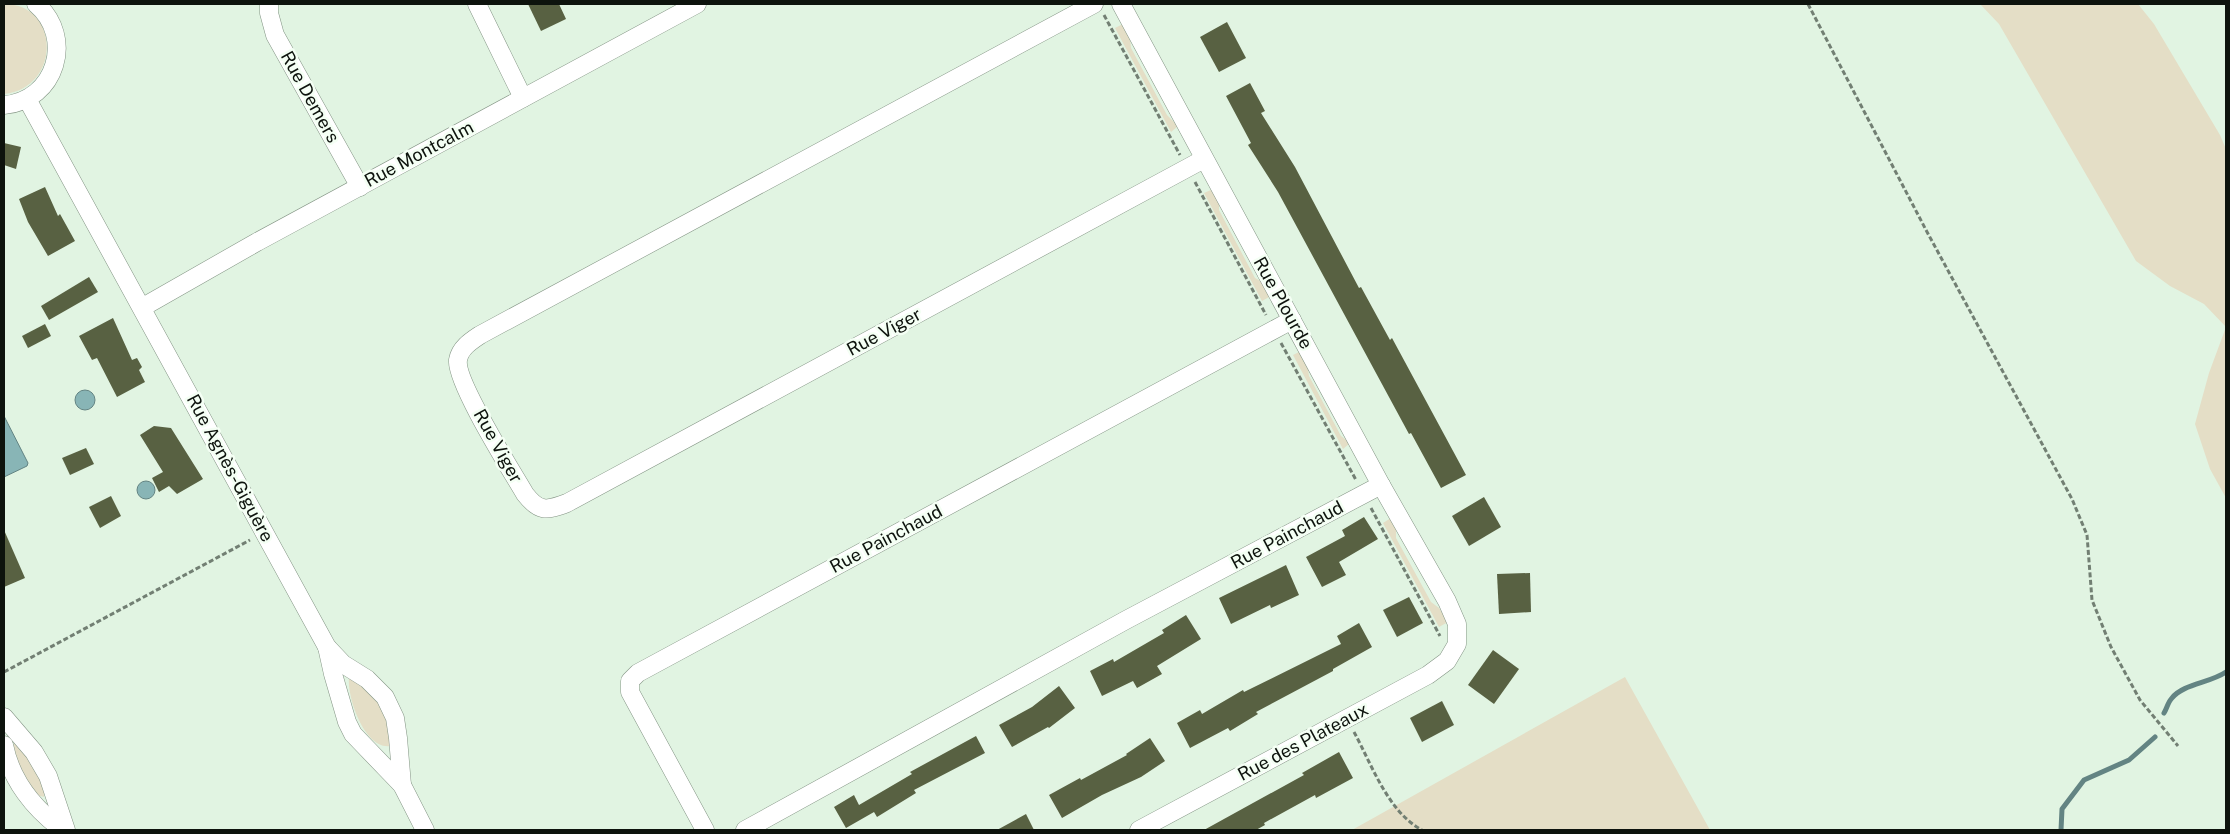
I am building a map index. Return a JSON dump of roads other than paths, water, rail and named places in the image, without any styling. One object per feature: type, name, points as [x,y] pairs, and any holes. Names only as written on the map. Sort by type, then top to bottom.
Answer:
[{"type":"street","points":[[4,105],[27,98],[39,90],[49,79],[55,65],[58,51],[52,22],[36,4]]},
{"type":"street","name":"Rue Demers","points":[[269,4],[269,13],[276,35],[360,187]]},
{"type":"street","points":[[477,4],[523,98]]},
{"type":"street","name":"Rue Montcalm","points":[[142,307],[697,4]]},
{"type":"street","name":"Rue Viger","points":[[1094,4],[480,335],[466,345],[458,358],[458,370],[466,389],[525,494],[533,505],[544,509],[567,503],[1204,159]]},
{"type":"street","name":"Rue Plourde","points":[[1121,4],[1381,485],[1447,601],[1457,624],[1458,644]]},
{"type":"street","name":"Rue Agnès-Giguère","points":[[27,98],[327,647],[343,664],[367,679],[385,697],[394,718],[398,738],[402,785],[425,830]]},
{"type":"street","name":"Rue Painchaud","points":[[705,830],[630,692],[630,681],[638,673],[1292,320]]},
{"type":"street","name":"Rue Painchaud","points":[[745,830],[1118,625],[1381,485]]},
{"type":"street","name":"Rue des Plateaux","points":[[1139,830],[1428,675],[1447,661],[1458,644]]},
{"type":"street","points":[[327,647],[332,674],[347,722],[353,734],[402,785]]},
{"type":"street","points":[[4,717],[34,752],[48,776],[64,830]]},
{"type":"street","points":[[4,745],[16,781],[34,804],[64,830]]},
{"type":"water","points":[[85,390],[92,393],[95,400],[92,407],[85,410],[78,407],[75,400],[78,393]]},
{"type":"water","points":[[4,416],[28,463],[27,466],[4,477]]},
{"type":"water","points":[[142,481],[150,481],[155,486],[153,497],[142,499],[137,494],[137,486]]},
{"type":"waterway","points":[[2164,713],[2169,701],[2177,693],[2226,672]]},
{"type":"waterway","points":[[2061,830],[2062,809],[2084,780],[2129,760],[2155,737]]}]
